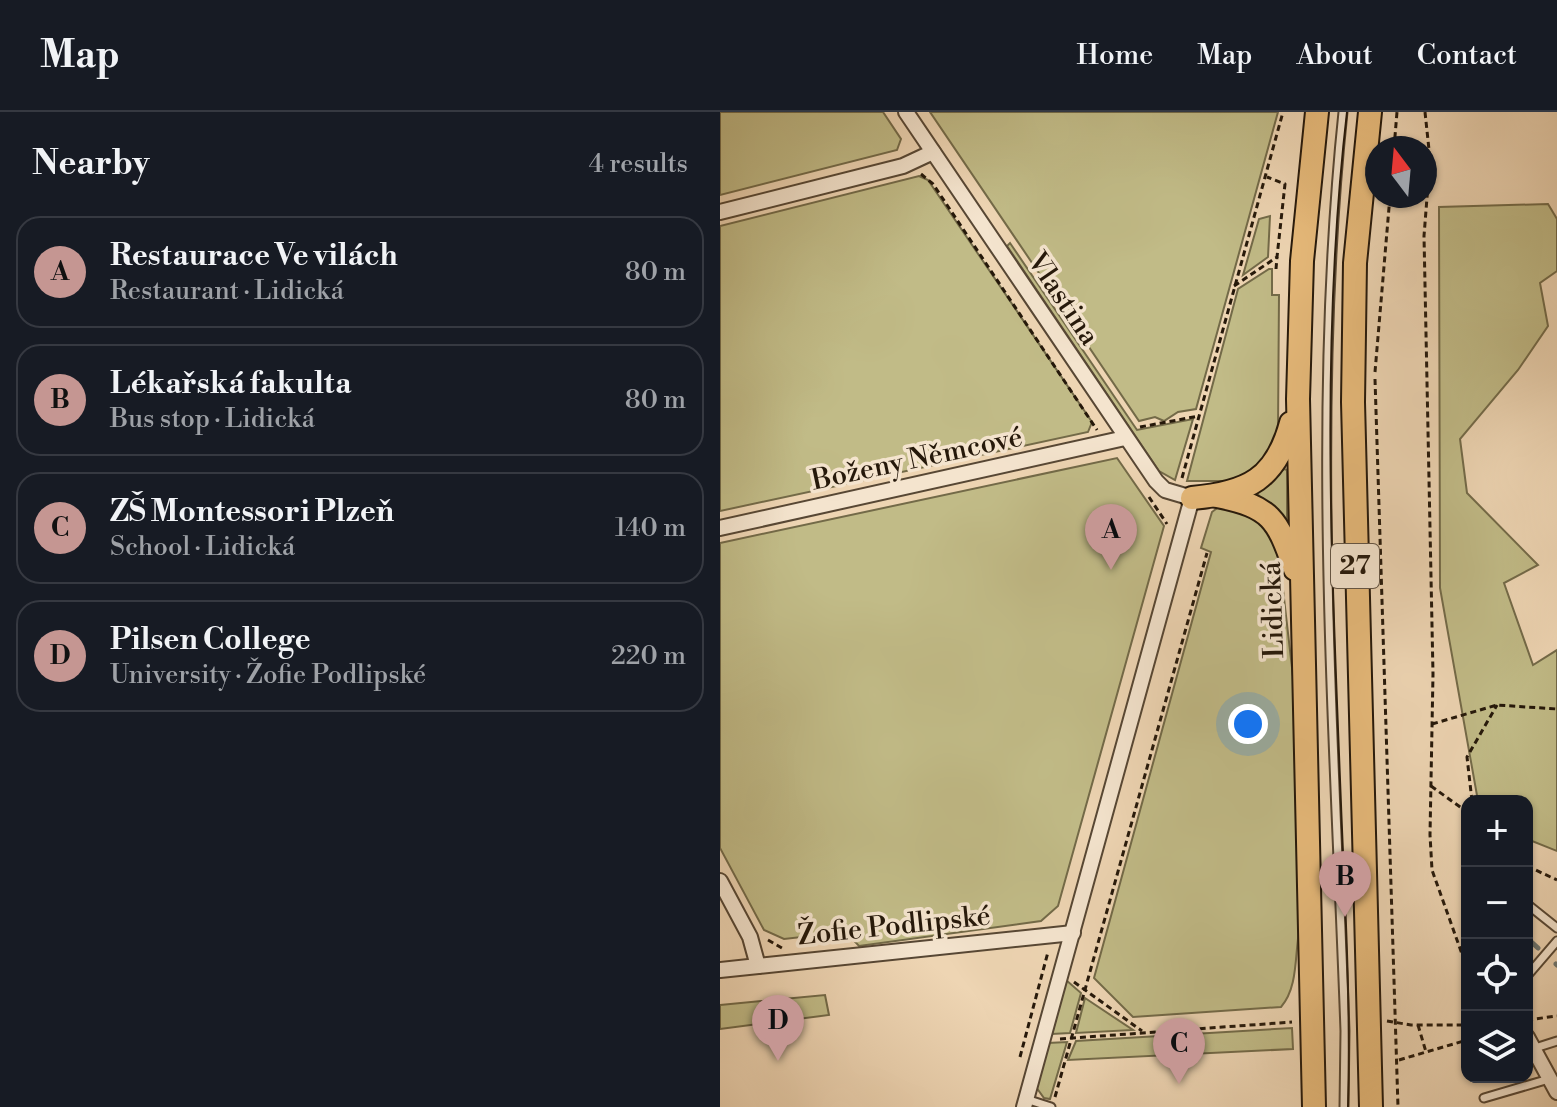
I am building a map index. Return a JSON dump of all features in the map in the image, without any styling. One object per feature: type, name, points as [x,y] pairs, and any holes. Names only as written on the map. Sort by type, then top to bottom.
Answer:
[{"type":"main road","name":"Lidická","points":[[1314,1107],[1298,399],[1302,261],[1317,112]]},
{"type":"main road","name":"27","points":[[1370,112],[1355,263],[1353,417],[1371,1107]]},
{"type":"main road","points":[[1216,496],[1259,480],[1270,471],[1285,446],[1298,399]]},
{"type":"main road","points":[[1184,497],[1216,496],[1246,502],[1265,511],[1276,522],[1302,588]]},
{"type":"street","name":"Vlastina","points":[[906,112],[1156,481],[1184,497]]},
{"type":"street","points":[[720,212],[903,166],[933,152]]},
{"type":"street","name":"Boženy Němcové","points":[[720,528],[1125,438]]},
{"type":"street","points":[[1025,1103],[1073,933],[1184,497]]},
{"type":"street","points":[[720,881],[750,937],[758,966]]},
{"type":"street","name":"Žofie Podlipské","points":[[720,970],[1073,933]]},
{"type":"street","points":[[1533,1050],[1553,1085]]},
{"type":"lane","name":"Lidická","points":[[1343,112],[1330,277],[1325,413],[1345,1031],[1344,1107]]},
{"type":"lane","points":[[1533,909],[1557,928]]},
{"type":"lane","points":[[1533,969],[1557,941]]},
{"type":"lane","points":[[1533,1043],[1557,1041]]},
{"type":"lane","points":[[1484,1098],[1553,1085]]},
{"type":"lane","points":[[1025,1103],[1052,1107]]},
{"type":"path","points":[[1184,497],[1199,416],[1283,112]]},
{"type":"path","points":[[1395,136],[1397,112]]},
{"type":"path","points":[[1425,112],[1430,159],[1424,236],[1432,545],[1432,870],[1461,954]]},
{"type":"path","points":[[1265,176],[1285,184],[1276,269]]},
{"type":"path","points":[[933,184],[1096,424],[1097,430],[1093,434]]},
{"type":"path","points":[[1389,208],[1374,374],[1398,1021],[1398,1107]]},
{"type":"path","points":[[1234,286],[1277,257]]},
{"type":"path","points":[[1139,428],[1199,416]]},
{"type":"path","points":[[1143,490],[1168,525]]},
{"type":"path","points":[[1052,1107],[1207,553]]},
{"type":"path","points":[[1432,724],[1497,705],[1557,709]]},
{"type":"path","points":[[1471,795],[1467,757],[1497,705]]},
{"type":"path","points":[[1431,786],[1461,808]]},
{"type":"path","points":[[1529,867],[1557,880]]},
{"type":"path","points":[[761,934],[771,943],[787,950]]},
{"type":"path","points":[[1020,1064],[1050,935]]},
{"type":"path","points":[[1062,972],[1144,1032]]},
{"type":"path","points":[[1533,1019],[1557,1016]]},
{"type":"path","points":[[1398,1021],[1418,1025],[1461,1025]]},
{"type":"path","points":[[1023,1041],[1314,1022]]},
{"type":"path","points":[[1418,1025],[1426,1052]]},
{"type":"path","points":[[1399,1060],[1461,1042]]},
{"type":"shaded area","points":[[720,112],[883,112],[901,139],[897,150],[720,195]]},
{"type":"shaded area","points":[[930,112],[1278,112],[1196,409],[1178,412],[1164,421],[1155,417],[1139,421]]},
{"type":"shaded area","points":[[919,176],[928,180],[1092,422],[1088,432],[720,511],[720,226]]},
{"type":"shaded area","points":[[1548,204],[1557,219],[1557,271],[1540,283],[1548,326],[1518,370],[1460,439],[1467,493],[1538,565],[1504,583],[1533,665],[1557,650],[1557,851],[1533,841],[1533,795],[1477,795],[1440,588],[1439,207]]},
{"type":"shaded area","points":[[1270,216],[1268,257],[1243,275],[1259,219]]},
{"type":"shaded area","points":[[1010,243],[1137,430],[1193,419],[1175,480],[1159,471],[1007,246]]},
{"type":"shaded area","points":[[1272,269],[1272,295],[1279,295],[1278,430],[1264,467],[1231,481],[1187,481],[1238,289]]},
{"type":"shaded area","points":[[1117,458],[1164,526],[1058,906],[1041,921],[859,946],[846,932],[784,939],[764,930],[720,848],[720,543]]},
{"type":"shaded area","points":[[1284,469],[1287,470],[1287,521],[1255,492]]},
{"type":"shaded area","points":[[1221,505],[1251,510],[1275,541],[1282,581],[1298,720],[1304,911],[1292,986],[1281,1007],[1133,1017],[1094,978],[1211,552],[1201,548],[1212,512]]},
{"type":"shaded area","points":[[1066,980],[1081,993],[1070,1033],[1052,1034]]},
{"type":"shaded area","points":[[825,995],[829,1015],[720,1029],[720,1005]]},
{"type":"shaded area","points":[[1085,998],[1133,1030],[1076,1033]]},
{"type":"shaded area","points":[[1292,1028],[1293,1049],[1068,1060],[1076,1041]]},
{"type":"shaded area","points":[[1067,1042],[1050,1099],[1044,1098],[1036,1087],[1048,1043]]},
{"type":"waterway","points":[[1528,939],[1538,948]]},
{"type":"tram line","points":[[1347,112],[1333,285],[1330,458],[1348,994],[1348,1107]]},
{"type":"place","name":"Restaurace Ve vilách","points":[[1111,570]]},
{"type":"place","name":"Lékařská fakulta","points":[[1345,917]]},
{"type":"place","name":"Pilsen College","points":[[778,1061]]},
{"type":"place","name":"ZŠ Montessori Plzeň","points":[[1179,1084]]}]
